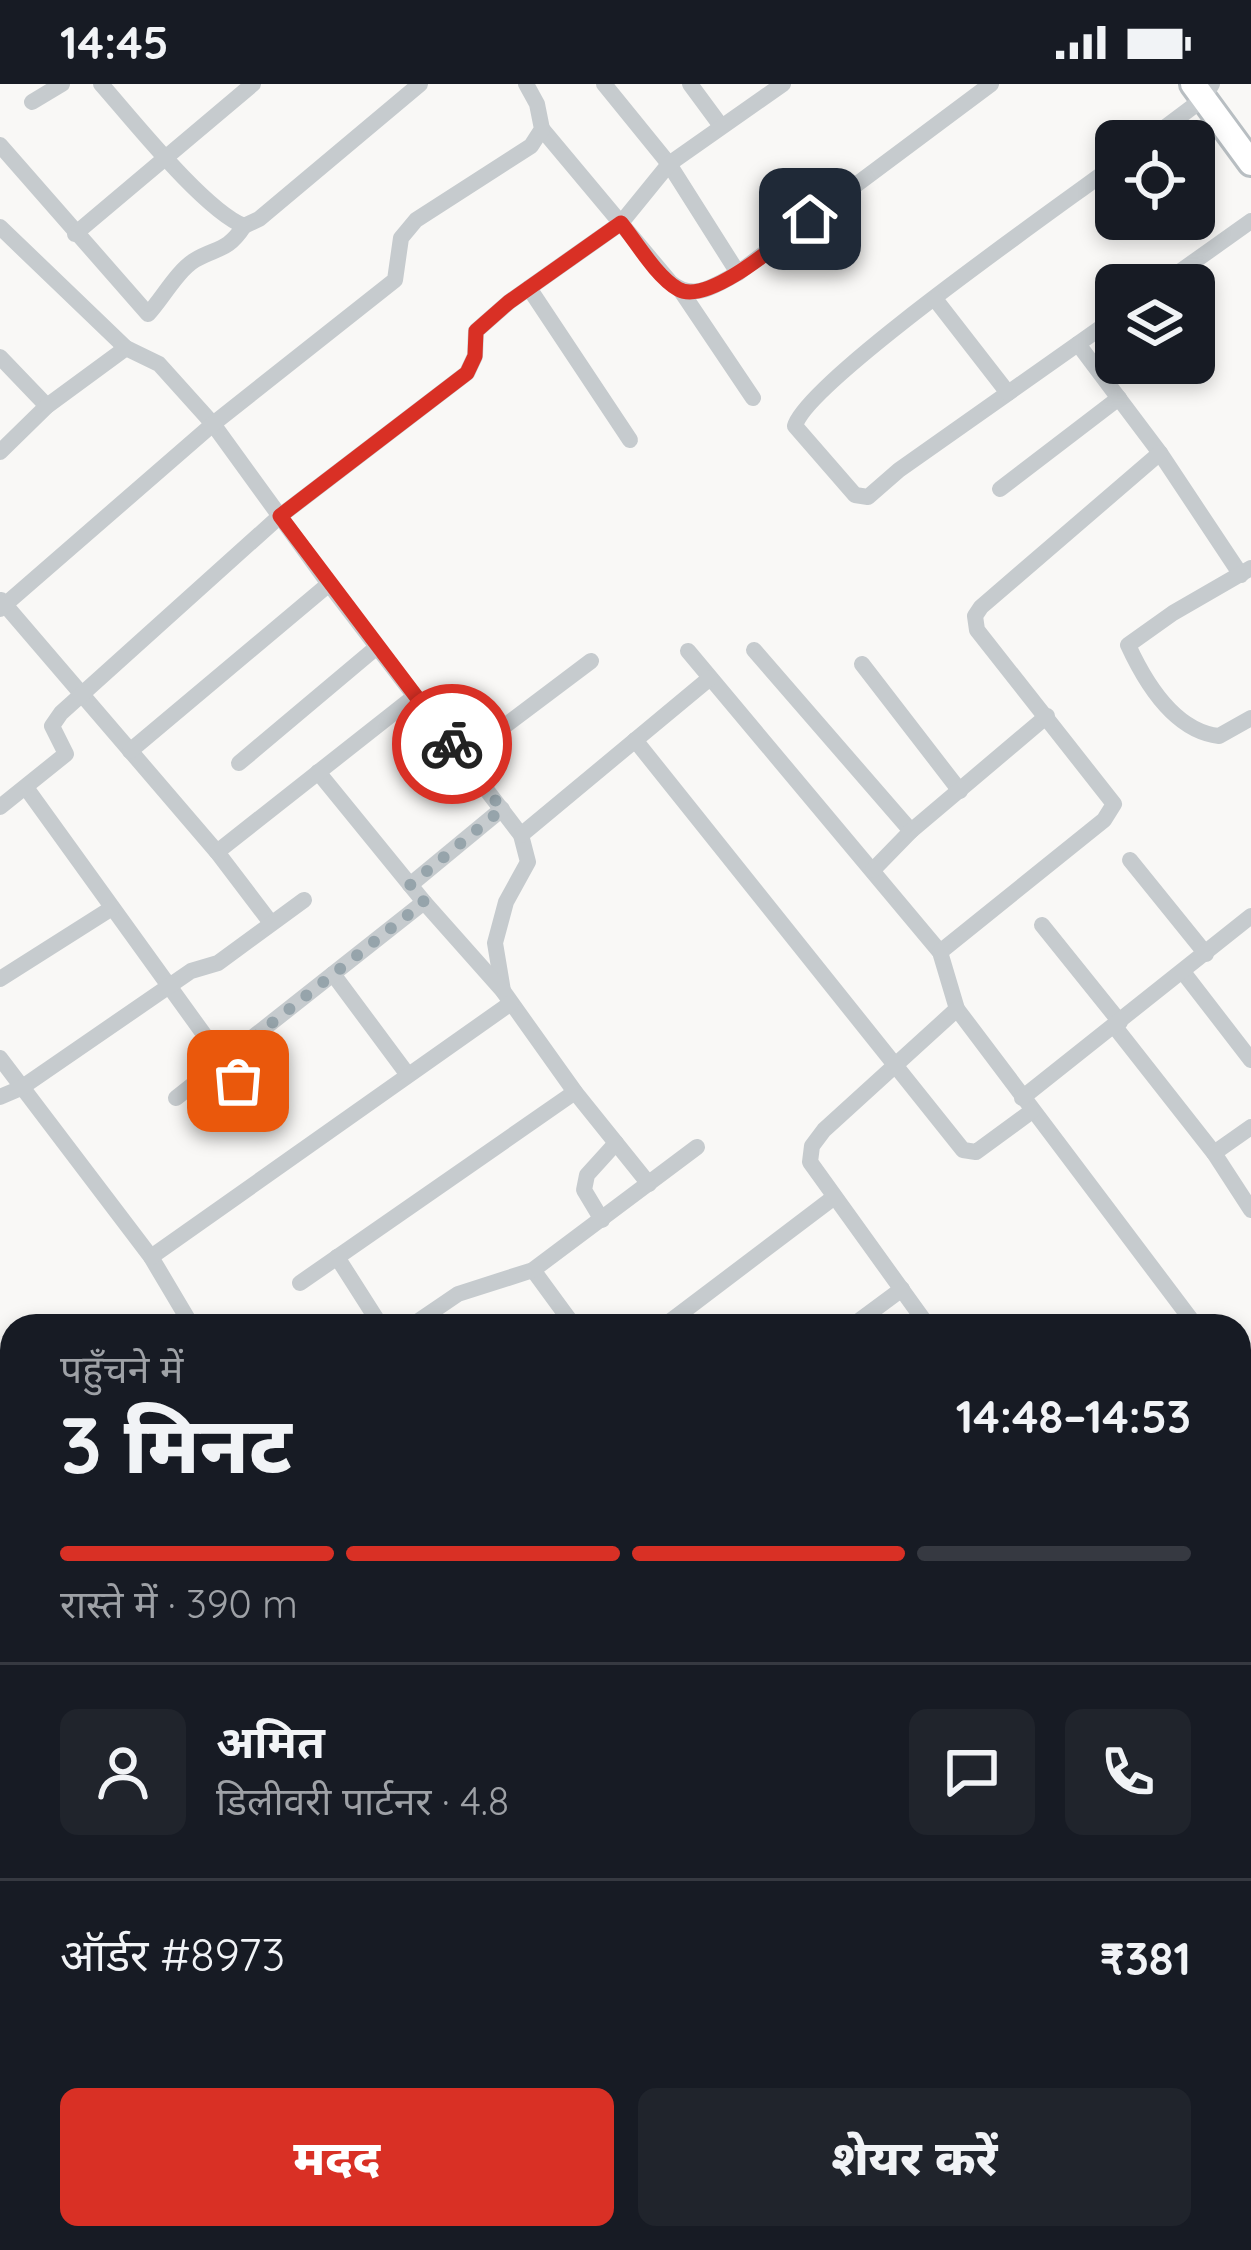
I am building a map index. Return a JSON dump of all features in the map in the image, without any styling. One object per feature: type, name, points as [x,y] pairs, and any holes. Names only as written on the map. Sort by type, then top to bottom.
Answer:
[{"type":"street","points":[[32,102],[62,84]]},
{"type":"street","points":[[101,84],[224,215],[244,226]]},
{"type":"street","points":[[75,234],[253,84]]},
{"type":"street","points":[[0,146],[148,314],[194,261],[215,254],[235,239],[244,226],[260,219],[420,84]]},
{"type":"street","points":[[526,84],[537,104],[542,129],[680,291],[753,398]]},
{"type":"street","points":[[604,84],[669,164],[738,273]]},
{"type":"street","points":[[690,84],[721,126]]},
{"type":"street","points":[[0,807],[66,754],[52,726],[82,694],[280,516],[467,373],[475,356],[476,331],[621,223],[669,164],[784,84]]},
{"type":"street","points":[[680,291],[704,291],[738,273],[991,84]]},
{"type":"street","points":[[1170,120],[1203,89],[1251,163]]},
{"type":"street","points":[[272,923],[217,852],[2,605],[213,424],[395,280],[401,238],[416,220],[531,146],[542,129]]},
{"type":"street","points":[[1095,180],[906,317],[796,418],[798,431],[855,495],[868,497],[1095,332]]},
{"type":"street","points":[[1191,264],[1251,221]]},
{"type":"street","points":[[0,227],[127,348],[159,364],[213,424],[328,584],[521,835],[528,862],[506,902],[495,943],[507,997]]},
{"type":"street","points":[[529,288],[630,440]]},
{"type":"street","points":[[935,299],[1008,393]]},
{"type":"street","points":[[1078,344],[1246,571],[1128,645],[1173,714],[1193,729],[1219,736],[1251,718]]},
{"type":"street","points":[[0,452],[47,406],[127,348]]},
{"type":"street","points":[[0,357],[47,406]]},
{"type":"street","points":[[1000,489],[1119,398]]},
{"type":"street","points":[[940,952],[1104,820],[1114,803],[977,630],[976,616],[1160,453]]},
{"type":"street","points":[[130,751],[328,584]]},
{"type":"street","points":[[239,763],[377,647]]},
{"type":"street","points":[[754,650],[910,831]]},
{"type":"street","points":[[688,651],[940,952],[957,1009],[1187,1314]]},
{"type":"street","points":[[462,758],[591,661]]},
{"type":"street","points":[[862,664],[959,791]]},
{"type":"street","points":[[521,835],[710,678]]},
{"type":"street","points":[[217,852],[415,696]]},
{"type":"street","points":[[873,870],[910,831],[1047,716]]},
{"type":"street","points":[[635,740],[969,1153],[1251,916]]},
{"type":"street","points":[[318,772],[507,997],[649,1184]]},
{"type":"street","points":[[27,789],[252,1101]]},
{"type":"street","points":[[410,885],[502,809]]},
{"type":"street","points":[[1130,860],[1206,954]]},
{"type":"street","points":[[0,1097],[21,1088],[191,971],[218,963],[304,900]]},
{"type":"street","points":[[176,1098],[424,902]]},
{"type":"street","points":[[0,980],[112,908]]},
{"type":"street","points":[[1042,926],[1214,1153],[1251,1210]]},
{"type":"street","points":[[1183,972],[1251,1060]]},
{"type":"street","points":[[333,974],[408,1075]]},
{"type":"street","points":[[151,1257],[408,1075],[507,997]]},
{"type":"street","points":[[920,1314],[810,1162],[812,1146],[824,1130],[957,1009]]},
{"type":"street","points":[[0,1058],[151,1257],[185,1314]]},
{"type":"street","points":[[300,1283],[575,1092]]},
{"type":"street","points":[[1214,1153],[1251,1127]]},
{"type":"street","points":[[602,1220],[584,1190],[587,1175],[616,1143]]},
{"type":"street","points":[[429,1314],[458,1294],[532,1270],[697,1147]]},
{"type":"street","points":[[680,1314],[833,1198]]},
{"type":"street","points":[[337,1257],[373,1314]]},
{"type":"street","points":[[532,1270],[565,1314]]},
{"type":"street","points":[[868,1314],[902,1289]]},
{"type":"way so far","points":[[238,1081],[224,1061],[424,902],[410,885],[502,809],[452,744]]},
{"type":"route","points":[[452,744],[280,516],[467,373],[475,356],[476,331],[621,223],[670,282],[692,293],[738,273],[810,219]]}]
